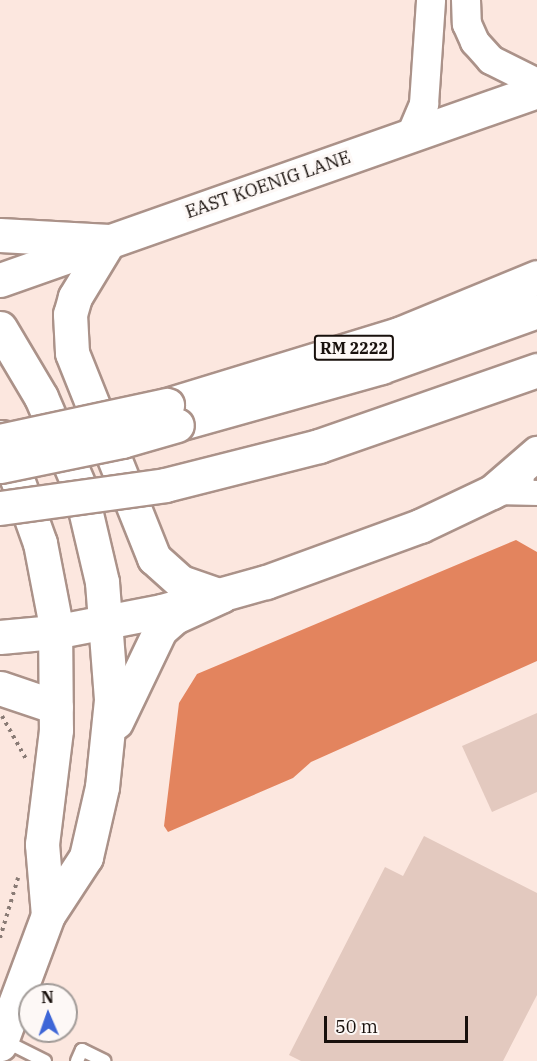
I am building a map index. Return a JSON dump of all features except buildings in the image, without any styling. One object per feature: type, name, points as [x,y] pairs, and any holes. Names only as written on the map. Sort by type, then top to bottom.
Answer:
[{"type":"main road","name":"EAST KOENIG LANE","points":[[0,280],[537,91]]},
{"type":"main road","points":[[0,235],[109,241],[75,297],[70,314],[72,352],[154,558],[181,582],[221,596]]},
{"type":"main road","name":"RM 2222","points":[[0,466],[122,441],[172,415],[399,334],[537,277]]},
{"type":"main road","name":"RM 2222","points":[[0,441],[172,415],[381,367],[537,311]]},
{"type":"main road","points":[[0,328],[41,397],[66,451],[94,541],[107,622],[110,735],[86,856],[48,915],[7,1004],[1,1042]]},
{"type":"main road","points":[[0,508],[165,485],[318,446],[537,370]]},
{"type":"main road","points":[[0,433],[14,461],[40,543],[52,592],[56,707],[42,844],[48,915]]},
{"type":"main road","points":[[492,492],[537,453]]},
{"type":"main road","points":[[0,637],[54,632],[221,596],[335,558],[420,526],[537,470]]},
{"type":"main road","points":[[110,735],[160,630],[175,617],[221,596]]},
{"type":"main road","points":[[0,688],[56,707]]},
{"type":"street","points":[[411,135],[424,104],[431,0]]},
{"type":"street","points":[[466,0],[467,24],[475,42],[491,60],[537,83]]},
{"type":"street","points":[[492,492],[537,494]]},
{"type":"lane","points":[[1,1042],[45,1061]]},
{"type":"lane","points":[[77,1061],[82,1050],[105,1061]]},
{"type":"shaded area","points":[[516,540],[537,552],[537,661],[311,762],[293,778],[168,832],[164,826],[179,703],[197,674]]}]
